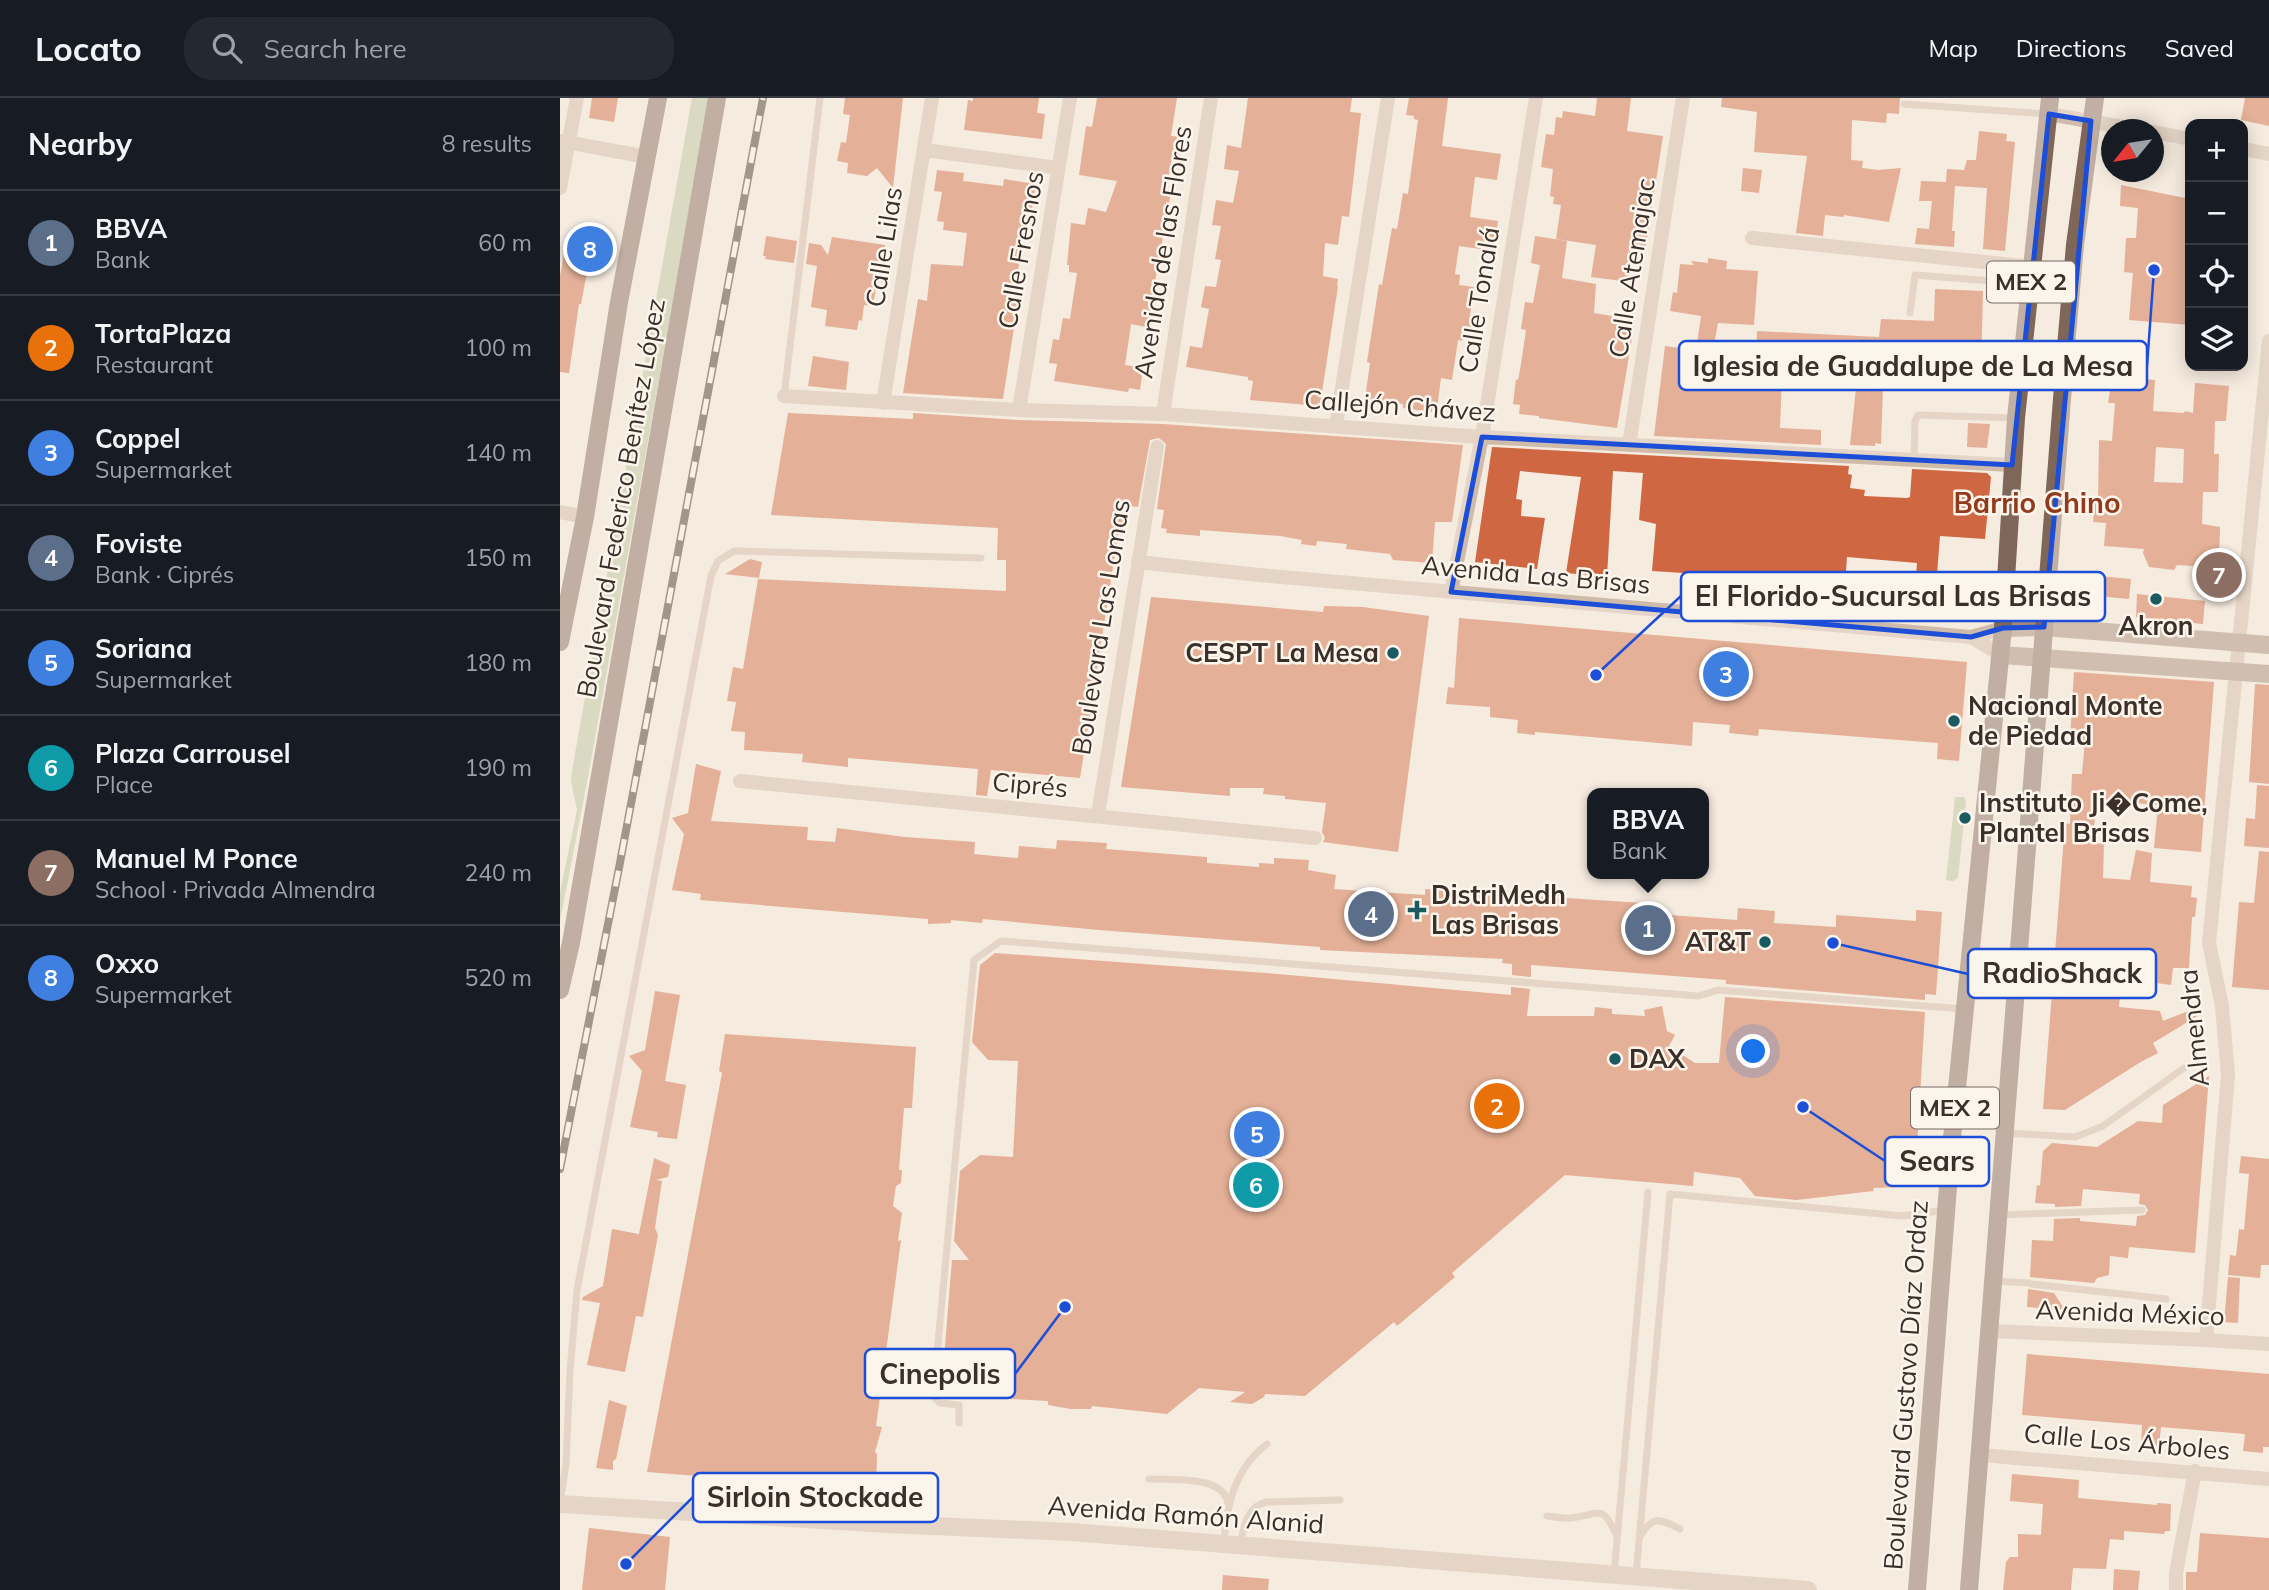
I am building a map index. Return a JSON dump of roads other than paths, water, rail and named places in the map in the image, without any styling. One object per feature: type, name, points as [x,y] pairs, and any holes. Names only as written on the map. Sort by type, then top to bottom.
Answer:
[{"type":"main road","name":"Boulevard Federico Benítez López","points":[[560,642],[585,517],[619,302],[658,98]]},
{"type":"main road","name":"Boulevard Federico Benítez López","points":[[560,990],[565,942],[717,98]]},
{"type":"main road","name":"MEX 2","points":[[1969,1590],[2074,258],[2095,98]]},
{"type":"main road","name":"Boulevard Gustavo Díaz Ordaz","points":[[1917,1590],[1965,1009],[2001,655],[2016,418],[2050,106]]},
{"type":"main road","points":[[2003,628],[2044,627],[2269,645]]},
{"type":"main road","points":[[2001,655],[2269,674]]},
{"type":"street","points":[[560,188],[564,142],[577,98]]},
{"type":"street","name":"Calle Lilas","points":[[883,403],[932,98]]},
{"type":"street","name":"Calle Fresnos","points":[[1018,410],[1070,98]]},
{"type":"street","name":"Avenida de las Flores","points":[[1163,414],[1211,98]]},
{"type":"street","points":[[1336,425],[1388,98]]},
{"type":"street","name":"Calle Tonalá","points":[[1451,592],[1482,437],[1536,98]]},
{"type":"street","name":"Calle Atemajac","points":[[1629,445],[1683,98]]},
{"type":"street","points":[[2050,106],[2101,123]]},
{"type":"street","points":[[2164,134],[2185,138]]},
{"type":"street","points":[[564,142],[647,157]]},
{"type":"street","points":[[924,150],[1059,168]]},
{"type":"street","points":[[2248,150],[2269,154]]},
{"type":"street","points":[[1752,238],[2032,275]]},
{"type":"street","name":"Almendra","points":[[2206,1340],[2228,1075],[2222,1006],[2209,943],[2269,341]]},
{"type":"street","name":"Callejón Chávez","points":[[784,396],[1018,410],[1163,414],[1482,437],[2012,466]]},
{"type":"street","name":"Boulevard Las Lomas","points":[[1098,815],[1157,447]]},
{"type":"street","points":[[560,512],[585,517]]},
{"type":"street","name":"Avenida Las Brisas","points":[[1138,562],[1971,637],[2003,628]]},
{"type":"street","name":"Avenida Las Brisas","points":[[1971,637],[2001,655]]},
{"type":"street","name":"Ciprés","points":[[740,781],[1315,838]]},
{"type":"street","name":"Avenida México","points":[[1989,1331],[2269,1344]]},
{"type":"street","name":"Calle Los Árboles","points":[[1981,1455],[2269,1479]]},
{"type":"street","points":[[2176,1590],[2176,1573],[2194,1471]]},
{"type":"street","name":"Avenida Ramón Alanid","points":[[560,1504],[1071,1532],[1808,1590]]},
{"type":"lane","points":[[784,396],[820,98]]},
{"type":"lane","points":[[1904,104],[2050,106]]},
{"type":"lane","points":[[1910,313],[1915,275],[2032,275]]},
{"type":"lane","points":[[1914,459],[1915,421],[1918,415],[2016,418]]},
{"type":"lane","points":[[560,1504],[566,1464],[569,1383],[580,1276],[711,576],[718,561],[734,551],[981,558]]},
{"type":"lane","points":[[959,1423],[960,1405],[940,1403],[933,1396],[974,960],[1001,941],[1699,996],[1718,990],[1965,1009]]},
{"type":"lane","points":[[2005,1133],[2075,1137],[2103,1126],[2184,1068]]},
{"type":"lane","points":[[1614,1575],[1648,1192]]},
{"type":"lane","points":[[1636,1576],[1670,1195],[1902,1216],[1947,1210]]},
{"type":"lane","points":[[1998,1215],[2142,1210]]},
{"type":"lane","points":[[1993,1281],[2166,1299]]},
{"type":"lane","points":[[560,1381],[569,1383]]},
{"type":"lane","points":[[1228,1504],[1244,1468],[1252,1456],[1267,1444]]},
{"type":"lane","points":[[1149,1479],[1208,1483],[1222,1490],[1228,1504],[1232,1544]]},
{"type":"lane","points":[[1232,1544],[1257,1504],[1340,1500]]},
{"type":"lane","points":[[1547,1516],[1571,1518],[1602,1513],[1608,1517],[1618,1537]]},
{"type":"lane","points":[[1639,1539],[1651,1522],[1664,1520],[1680,1529]]},
{"type":"railway","points":[[560,1169],[763,98]]},
{"type":"place","name":"Oxxo","points":[[590,249]]},
{"type":"place","name":"Iglesia de Guadalupe de La Mesa","points":[[2154,270]]},
{"type":"place","name":"Manuel M Ponce","points":[[2219,575]]},
{"type":"place","name":"Akron","points":[[2156,599]]},
{"type":"place","name":"CESPT La Mesa","points":[[1393,653]]},
{"type":"place","name":"Coppel","points":[[1726,674]]},
{"type":"place","name":"El Florido-Sucursal Las Brisas","points":[[1596,675]]},
{"type":"place","name":"Nacional Monte de Piedad","points":[[1954,721]]},
{"type":"place","name":"Instituto Ji�Come, Plantel Brisas","points":[[1965,818]]},
{"type":"place","name":"DistriMedh Las Brisas","points":[[1417,910]]},
{"type":"place","name":"Foviste","points":[[1371,914]]},
{"type":"place","name":"BBVA","points":[[1648,928]]},
{"type":"place","name":"AT&T","points":[[1765,942]]},
{"type":"place","name":"RadioShack","points":[[1833,943]]},
{"type":"place","name":"DAX","points":[[1615,1059]]},
{"type":"place","name":"TortaPlaza","points":[[1497,1106]]},
{"type":"place","name":"Sears","points":[[1803,1107]]},
{"type":"place","name":"Soriana","points":[[1257,1134]]},
{"type":"place","name":"Plaza Carrousel","points":[[1256,1185]]},
{"type":"place","name":"Cinepolis","points":[[1065,1307]]},
{"type":"place","name":"Sirloin Stockade","points":[[626,1564]]},
{"type":"district","name":"Barrio Chino","points":[[2037,503]]}]
